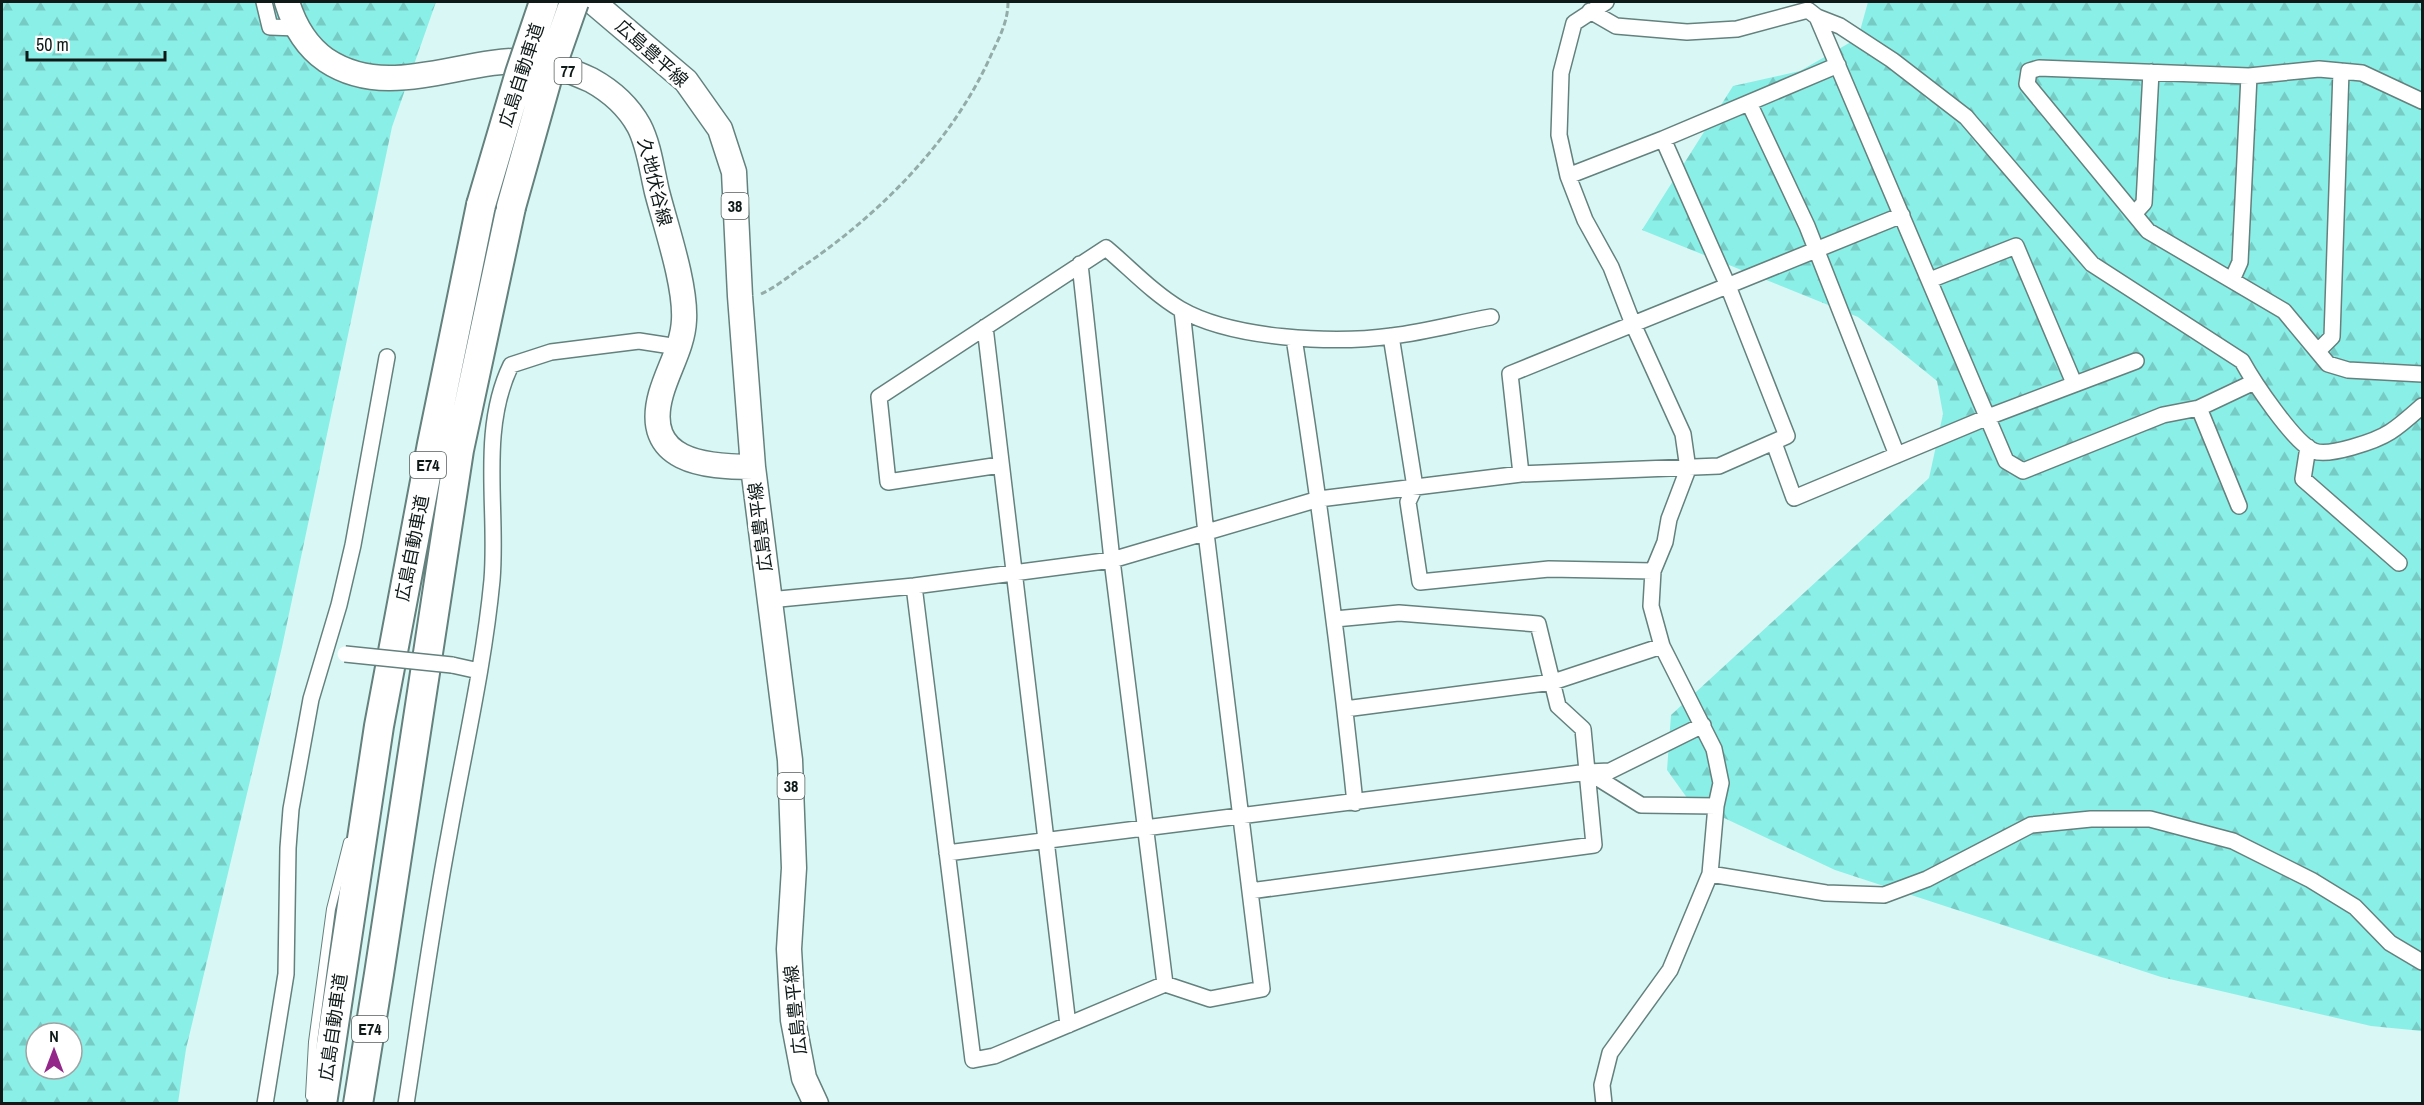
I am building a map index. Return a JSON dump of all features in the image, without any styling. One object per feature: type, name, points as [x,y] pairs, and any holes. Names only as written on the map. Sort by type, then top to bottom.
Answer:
[{"type":"highway","name":"広島自動車道","points":[[322,1104],[379,726],[432,444],[481,205],[520,73],[544,2]]},
{"type":"highway","name":"広島自動車道","points":[[357,1104],[459,450],[511,207],[547,80],[574,2]]},
{"type":"main road","name":"久地伏谷線","points":[[287,2],[297,28],[315,52],[339,68],[364,77],[394,79],[492,64],[531,61],[575,73],[603,86],[626,105],[640,128],[648,152],[683,295],[684,321],[678,347],[661,394],[658,412],[660,430],[665,442],[678,454],[694,462],[719,467],[753,467]]},
{"type":"main road","name":"広島豊平線","points":[[593,2],[686,81],[720,129],[734,172],[740,296],[753,467],[790,760],[794,868],[789,949],[793,1020],[804,1078],[816,1104]]},
{"type":"street","points":[[264,2],[270,27],[297,28]]},
{"type":"street","points":[[1604,1104],[1602,1085],[1610,1053],[1670,970],[1710,874],[1720,783],[1714,749],[1662,646],[1651,606],[1653,571],[1665,542],[1669,519],[1688,469],[1683,434],[1633,324],[1611,267],[1585,220],[1568,176],[1558,135],[1561,73],[1574,23],[1606,2]]},
{"type":"street","points":[[1590,11],[1616,26],[1687,32],[1737,29],[1808,10],[1817,17],[1840,26],[1892,60],[1966,117],[2092,264],[2242,361],[2254,382],[2300,441],[2315,452],[2337,452],[2388,433],[2422,406]]},
{"type":"street","points":[[1817,17],[2006,461],[2023,471],[2163,415],[2199,408],[2254,382]]},
{"type":"street","points":[[1568,176],[1663,139],[1838,65]]},
{"type":"street","points":[[2422,101],[2362,73],[2319,69],[2249,76],[2039,68],[2029,72],[2027,84],[2148,231],[2284,311],[2328,364],[2348,370],[2422,374]]},
{"type":"street","points":[[2318,351],[2332,337],[2341,71]]},
{"type":"street","points":[[2134,214],[2144,203],[2151,72]]},
{"type":"street","points":[[2232,280],[2240,262],[2249,76]]},
{"type":"street","points":[[1749,103],[1817,251],[1897,455]]},
{"type":"street","points":[[769,600],[914,586],[1112,560],[1319,499],[1521,474],[1719,466],[1787,436],[1728,286],[1663,139]]},
{"type":"street","points":[[1521,474],[1510,374],[1902,215]]},
{"type":"street","points":[[1930,280],[2016,246],[2074,383]]},
{"type":"street","points":[[1000,465],[888,482],[879,397],[1106,248],[1163,297],[1182,310],[1228,327],[1294,338],[1391,336],[1491,317]]},
{"type":"street","points":[[1080,264],[1112,560],[1165,984]]},
{"type":"street","points":[[914,586],[973,1060],[994,1056],[1165,984],[1209,999],[1262,989],[1206,533],[1182,310]]},
{"type":"street","points":[[985,327],[1068,1024]]},
{"type":"street","points":[[1391,336],[1415,487],[1408,502],[1420,582],[1549,569],[1653,571]]},
{"type":"street","points":[[1294,338],[1335,619],[1355,803]]},
{"type":"street","points":[[406,1104],[436,903],[479,671],[492,579],[492,437],[501,385],[511,365],[551,352],[639,341],[678,347]]},
{"type":"street","points":[[265,1104],[286,974],[288,848],[291,809],[310,699],[327,649],[353,545],[387,357]]},
{"type":"street","points":[[1774,442],[1794,498],[1988,417],[2136,361]]},
{"type":"street","points":[[2199,408],[2239,506]]},
{"type":"street","points":[[2308,447],[2303,479],[2399,563]]},
{"type":"street","points":[[1250,891],[1594,845],[1583,729],[1558,706],[1538,624],[1399,613],[1335,619]]},
{"type":"street","points":[[1346,708],[1553,682],[1662,646]]},
{"type":"street","points":[[327,649],[345,654],[452,665],[479,671]]},
{"type":"street","points":[[947,853],[1610,771],[1703,725]]},
{"type":"street","points":[[1588,772],[1641,805],[1716,806]]},
{"type":"street","points":[[1710,874],[1826,893],[1884,895],[1927,879],[2031,825],[2091,819],[2150,819],[2233,841],[2311,880],[2355,907],[2390,943],[2422,962]]},
{"type":"lane","points":[[424,674],[425,733]]},
{"type":"lane","points":[[358,806],[379,726]]},
{"type":"lane","points":[[309,1104],[313,1042],[331,909],[352,829]]},
{"type":"lane","points":[[382,954],[400,897]]},
{"type":"path","points":[[740,296],[762,294],[834,246],[883,204],[938,142],[983,74],[1008,18],[1008,2]]},
{"type":"green space","points":[[2,2],[436,2],[392,127],[282,647],[186,1049],[178,1103],[2,1104]]},
{"type":"green space","points":[[1868,2],[2422,2],[2422,1031],[2371,1026],[2161,977],[1835,870],[1690,802],[1667,770],[1671,715],[1929,478],[1943,414],[1937,381],[1858,317],[1642,230],[1733,86],[1800,71],[1858,38]]}]
